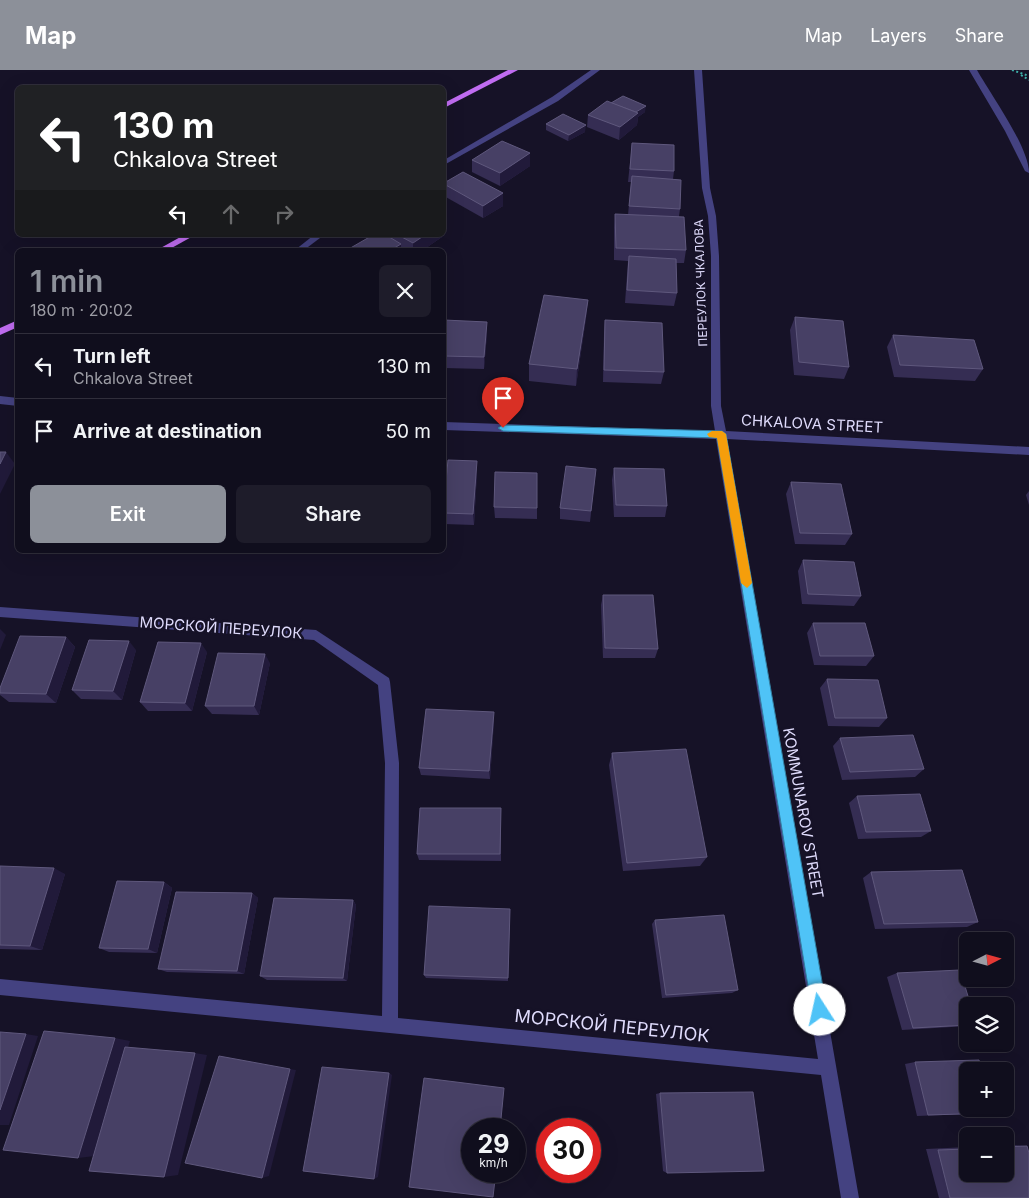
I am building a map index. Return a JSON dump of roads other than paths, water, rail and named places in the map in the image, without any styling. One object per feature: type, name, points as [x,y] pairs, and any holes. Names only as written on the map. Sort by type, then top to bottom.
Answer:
[{"type":"main road","points":[[446,105],[514,70]]},
{"type":"main road","points":[[165,248],[187,237]]},
{"type":"main road","points":[[0,332],[15,324]]},
{"type":"street","points":[[446,162],[555,99],[596,70]]},
{"type":"street","name":"ПЕРЕУЛОК ЧКАЛОВА","points":[[698,70],[706,188],[712,216],[715,256],[716,406],[722,434]]},
{"type":"street","points":[[973,70],[1027,162],[1029,171]]},
{"type":"street","points":[[302,248],[317,237]]},
{"type":"street","points":[[0,400],[15,402]]},
{"type":"street","name":"CHKALOVA STREET","points":[[446,426],[722,434],[1029,451]]},
{"type":"street","name":"KOMMUNAROV STREET","points":[[722,434],[850,1198]]},
{"type":"street","name":"МОРСКОЙ ПЕРЕУЛОК","points":[[0,612],[316,635],[384,682],[392,763],[390,1025]]},
{"type":"street","name":"МОРСКОЙ ПЕРЕУЛОК","points":[[0,986],[829,1068]]}]
